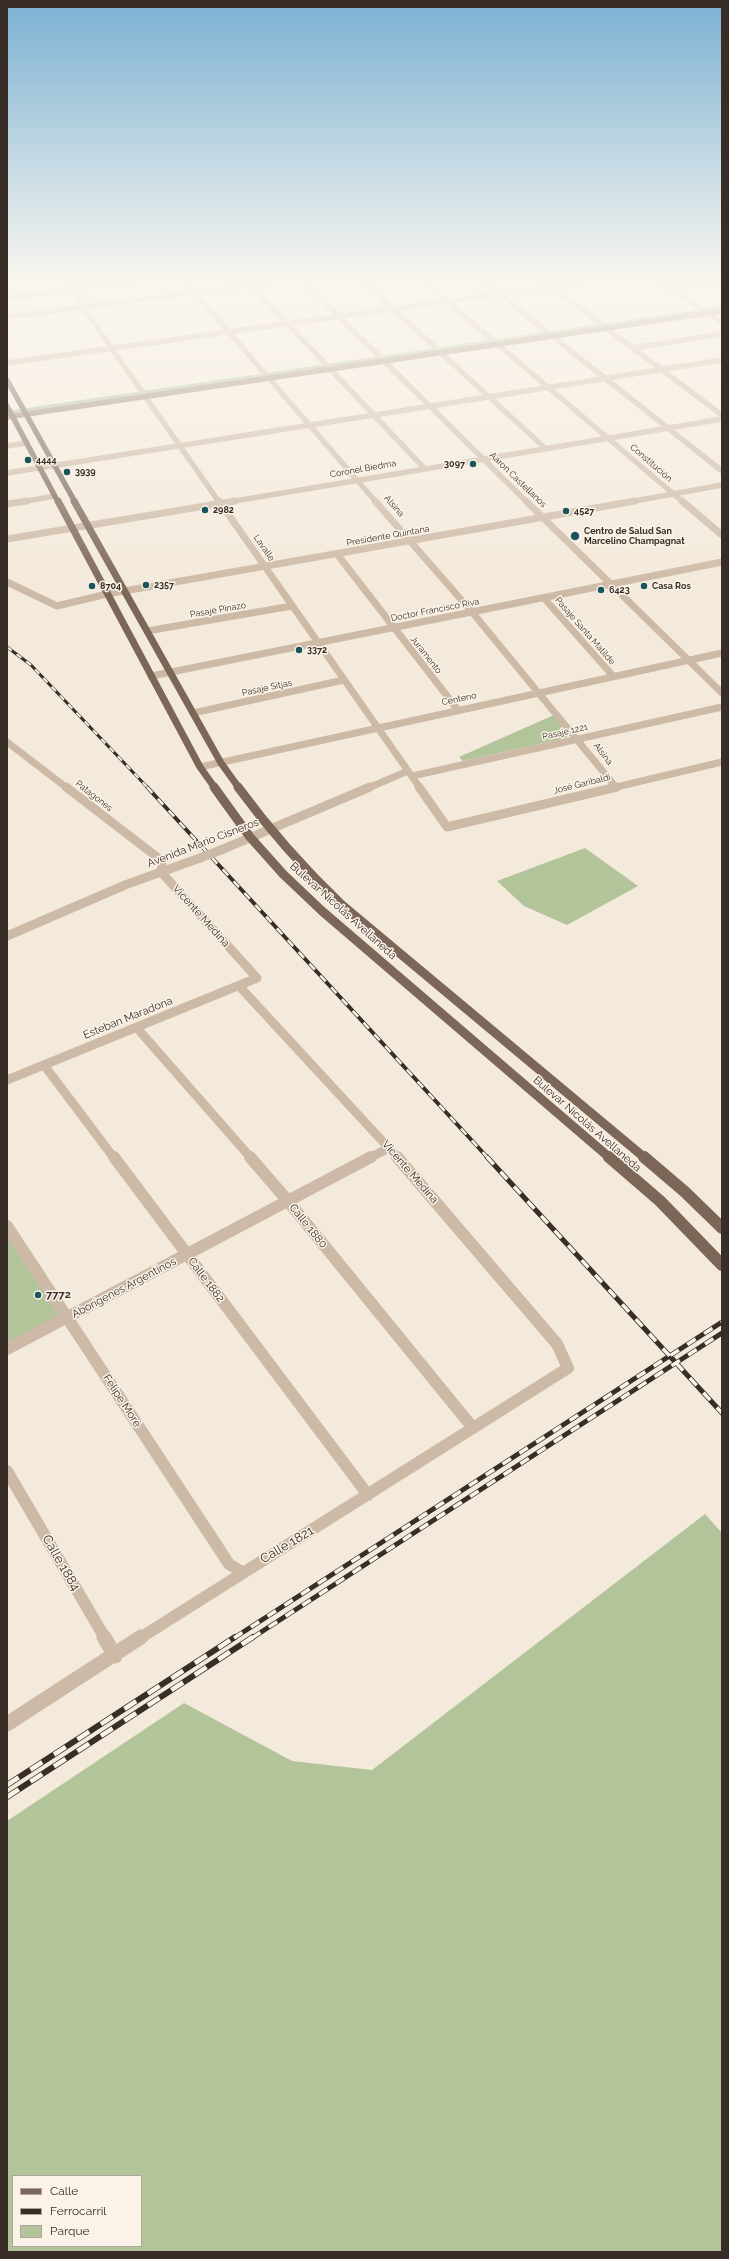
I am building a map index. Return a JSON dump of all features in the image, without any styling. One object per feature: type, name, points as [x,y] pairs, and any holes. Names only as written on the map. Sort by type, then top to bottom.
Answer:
[{"type":"main road","name":"Bulevar Nicolás Avellaneda","points":[[10,385],[221,763],[269,829],[302,867],[342,905],[720,1223]]},
{"type":"main road","points":[[9,412],[25,412],[203,385]]},
{"type":"main road","name":"Bulevar Nicolás Avellaneda","points":[[9,412],[200,767],[250,837],[283,874],[322,911],[660,1201],[722,1265]]},
{"type":"street","name":"Lavalle","points":[[138,385],[447,827]]},
{"type":"street","name":"Alsina","points":[[275,385],[472,612],[578,739],[615,786]]},
{"type":"street","points":[[346,385],[424,468]]},
{"type":"street","name":"Aaron Castellanos","points":[[409,385],[722,693]]},
{"type":"street","points":[[477,385],[545,448]]},
{"type":"street","points":[[7,473],[559,385]]},
{"type":"street","points":[[613,385],[722,471]]},
{"type":"street","points":[[682,385],[722,415]]},
{"type":"street","name":"Constitución","points":[[548,387],[722,535]]},
{"type":"street","name":"Coronel Biedma","points":[[7,538],[722,419]]},
{"type":"street","points":[[7,446],[27,443]]},
{"type":"street","name":"Presidente Quintana","points":[[7,582],[57,606],[107,594],[126,592],[722,484]]},
{"type":"street","points":[[7,504],[55,496]]},
{"type":"street","name":"Juramento","points":[[337,554],[458,710]]},
{"type":"street","name":"Doctor Francisco Riva","points":[[151,676],[722,562]]},
{"type":"street","name":"Pasaje Santa Matilde","points":[[544,598],[613,676]]},
{"type":"street","name":"Pasaje Pinazo","points":[[147,631],[292,606]]},
{"type":"street","name":"Centeno","points":[[200,767],[377,727],[722,653]]},
{"type":"street","name":"Pasaje Sitjas","points":[[193,713],[344,680]]},
{"type":"street","name":"Pasaje 1221","points":[[410,774],[722,707]]},
{"type":"street","name":"Patagones","points":[[7,742],[157,857],[162,864],[161,872]]},
{"type":"street","name":"José Garibaldi","points":[[447,827],[615,786],[722,762]]},
{"type":"street","name":"Avenida Mario Cisneros","points":[[7,936],[161,872],[221,850],[269,829],[410,774]]},
{"type":"street","name":"Vicente Medina","points":[[161,872],[257,978]]},
{"type":"street","name":"Esteban Maradona","points":[[7,1080],[257,978]]},
{"type":"street","name":"Vicente Medina","points":[[240,986],[389,1148],[558,1344],[568,1368]]},
{"type":"street","name":"Calle 1880","points":[[137,1028],[288,1201],[473,1428]]},
{"type":"street","name":"Calle 1882","points":[[44,1065],[368,1495]]},
{"type":"street","name":"Aborígenes Argentinos","points":[[7,1349],[389,1148]]},
{"type":"street","name":"Felipe Moré","points":[[7,1226],[229,1564],[242,1572]]},
{"type":"street","name":"Calle 1821","points":[[7,1724],[115,1656],[242,1572],[368,1495],[568,1368]]},
{"type":"street","name":"Calle 1884","points":[[7,1471],[115,1656]]},
{"type":"green space","points":[[181,385],[220,385],[7,417],[7,411]]},
{"type":"green space","points":[[554,715],[569,733],[566,738],[463,761],[459,757]]},
{"type":"green space","points":[[585,848],[638,886],[567,925],[524,906],[497,881]]},
{"type":"green space","points":[[7,1226],[67,1317],[7,1349]]},
{"type":"green space","points":[[705,1514],[722,1533],[722,2252],[7,2252],[7,1821],[184,1703],[292,1761],[372,1770]]},
{"type":"railway","points":[[7,647],[31,665],[148,788]]},
{"type":"railway","points":[[147,787],[488,1158]]},
{"type":"railway","points":[[487,1157],[670,1356]]},
{"type":"railway","points":[[670,1356],[722,1322]]},
{"type":"railway","points":[[676,1363],[722,1333]]},
{"type":"railway","points":[[234,1638],[670,1356]]},
{"type":"railway","points":[[670,1356],[676,1363]]},
{"type":"railway","points":[[252,1638],[676,1363]]},
{"type":"railway","points":[[676,1363],[722,1413]]},
{"type":"railway","points":[[7,1785],[235,1637]]},
{"type":"railway","points":[[7,1797],[253,1637]]},
{"type":"place","name":"4444","points":[[28,460]]},
{"type":"place","name":"3097","points":[[473,464]]},
{"type":"place","name":"3939","points":[[67,472]]},
{"type":"place","name":"2982","points":[[205,510]]},
{"type":"place","name":"4527","points":[[566,511]]},
{"type":"place","name":"Centro de Salud San Marcelino Champagnat","points":[[575,536]]},
{"type":"place","name":"2357","points":[[146,585]]},
{"type":"place","name":"8704","points":[[92,586]]},
{"type":"place","name":"Casa Ros","points":[[644,586]]},
{"type":"place","name":"6423","points":[[601,590]]},
{"type":"place","name":"3372","points":[[299,650]]},
{"type":"place","name":"7772","points":[[38,1295]]}]
